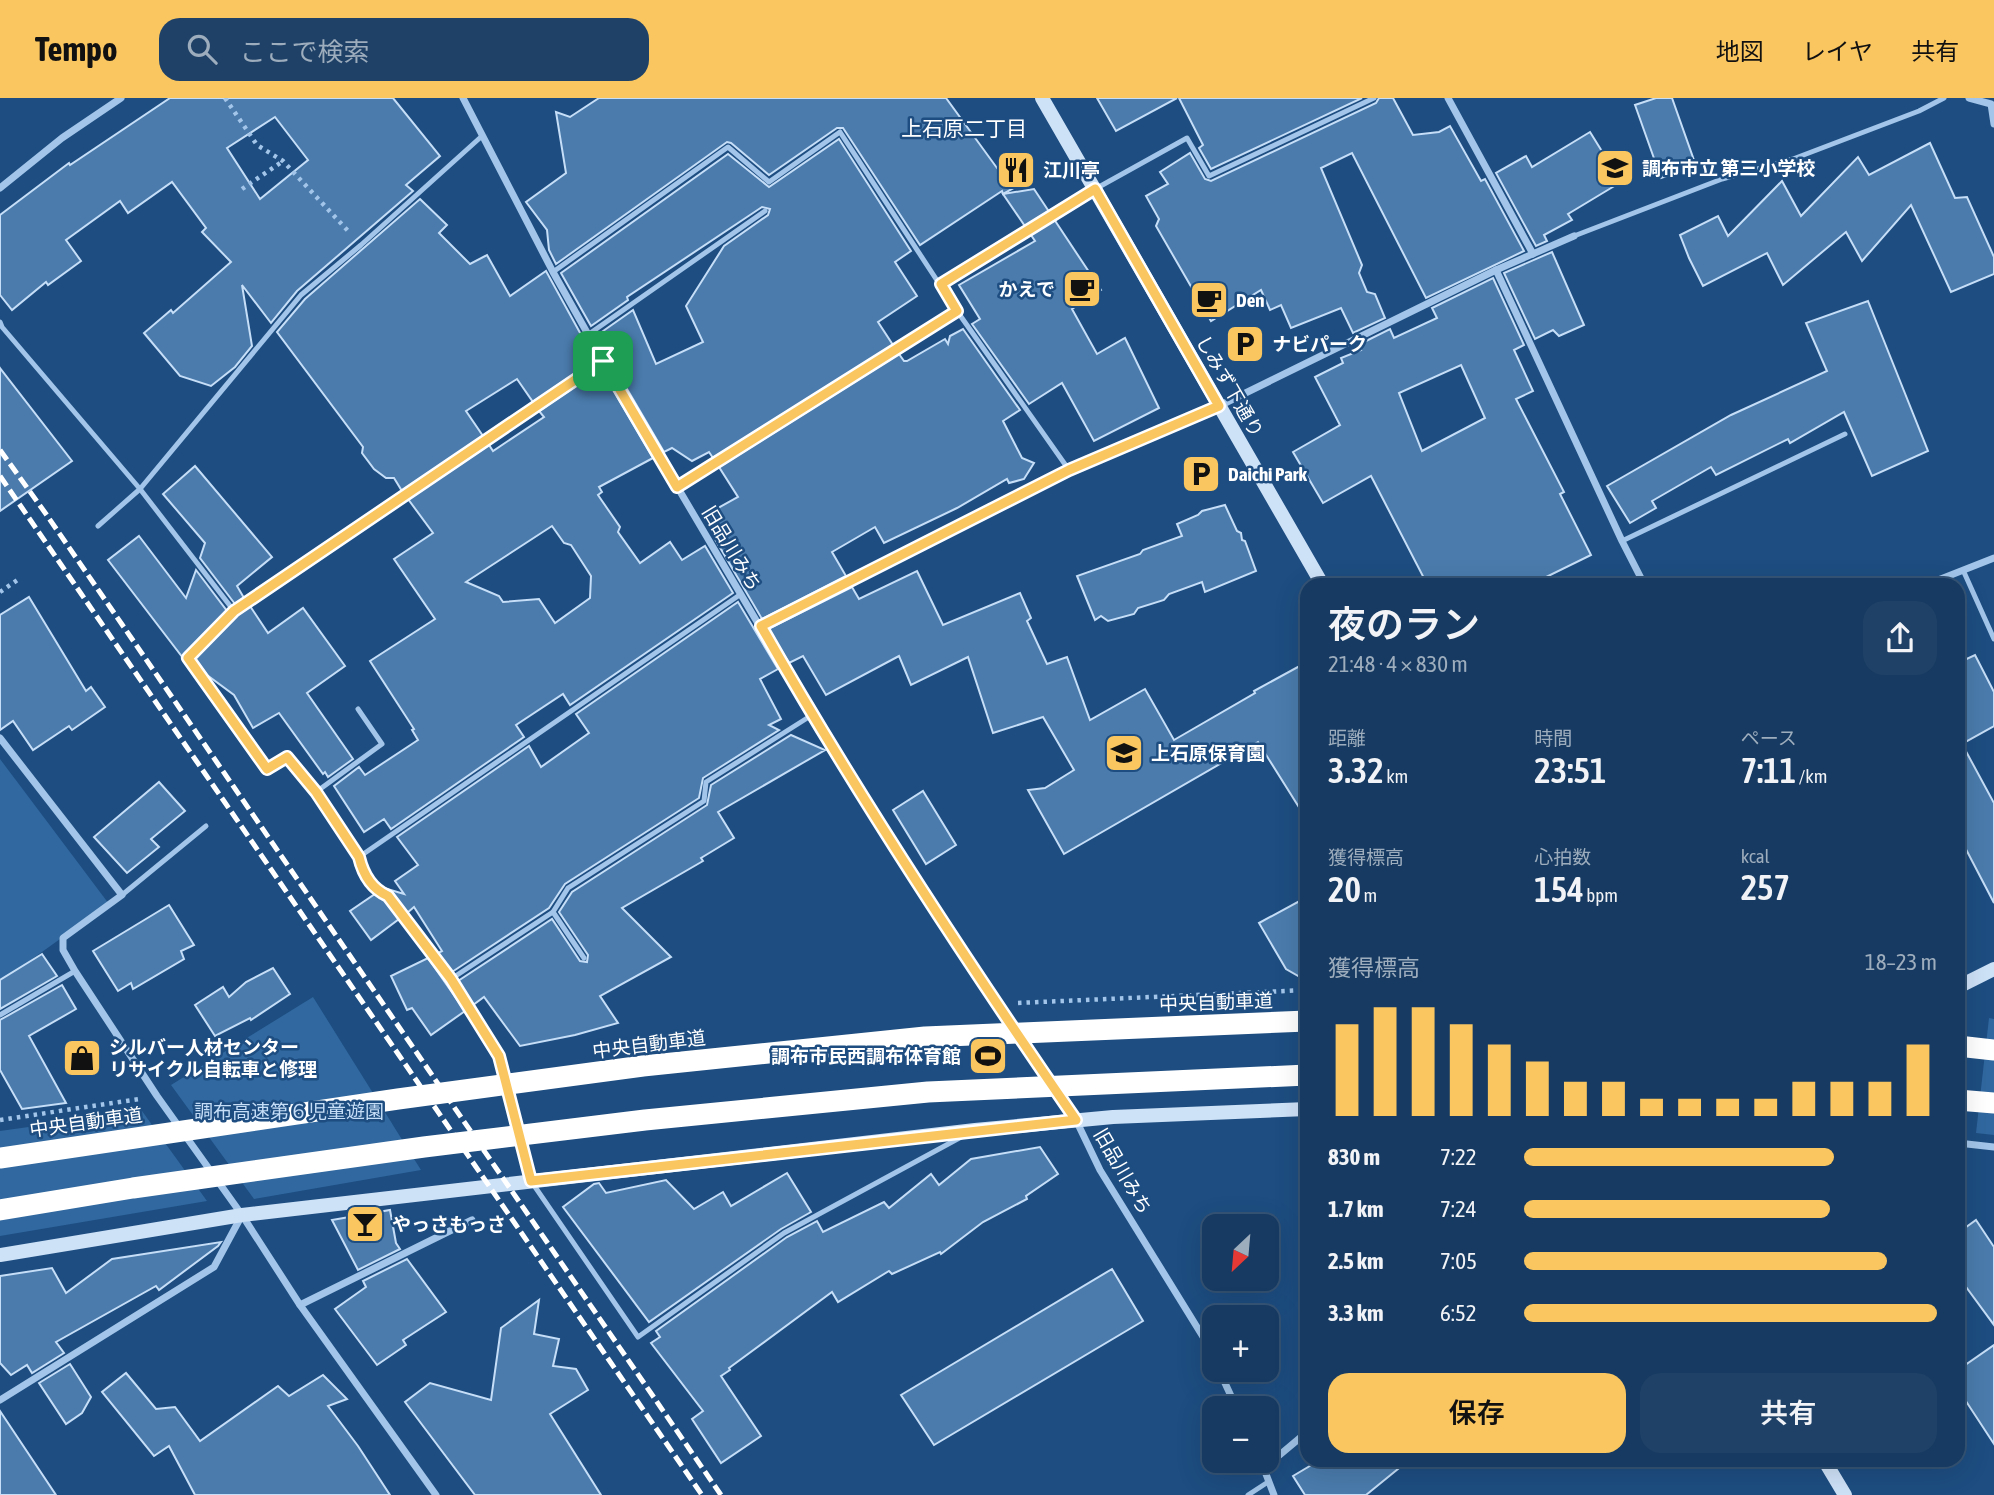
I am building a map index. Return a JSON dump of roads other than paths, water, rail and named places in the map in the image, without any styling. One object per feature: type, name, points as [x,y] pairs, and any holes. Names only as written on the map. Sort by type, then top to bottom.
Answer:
[{"type":"highway","name":"中央自動車道","points":[[0,1158],[643,1066],[925,1037],[1300,1021]]},
{"type":"highway","points":[[1965,1047],[1994,1050]]},
{"type":"highway","points":[[0,1210],[132,1188],[659,1118],[928,1092],[1300,1075]]},
{"type":"highway","points":[[1965,1101],[1994,1103]]},
{"type":"street","points":[[0,188],[62,138],[121,98]]},
{"type":"street","name":"旧品川みち","points":[[463,98],[603,361],[812,715],[996,1004],[1076,1120],[1100,1170],[1202,1336]]},
{"type":"street","name":"しみず下通り","points":[[1042,98],[1319,578]]},
{"type":"street","points":[[1448,98],[1533,254]]},
{"type":"street","points":[[1969,98],[1991,104],[1994,124]]},
{"type":"street","points":[[761,626],[1069,470],[1219,406],[1496,270],[1574,236]]},
{"type":"street","points":[[1496,270],[1641,578]]},
{"type":"street","points":[[1943,578],[1994,558]]},
{"type":"street","points":[[0,738],[122,895],[63,938],[63,950],[75,971],[157,1096],[242,1215],[300,1305],[436,1495]]},
{"type":"street","points":[[1965,983],[1994,969]]},
{"type":"street","points":[[0,1255],[242,1215],[975,1130],[1076,1120],[1300,1109]]},
{"type":"street","points":[[1965,1144],[1994,1147]]},
{"type":"street","points":[[0,1400],[214,1267],[242,1215]]},
{"type":"street","points":[[300,1305],[472,1220]]},
{"type":"street","points":[[1279,1453],[1300,1437]]},
{"type":"street","points":[[1828,1467],[1845,1495]]},
{"type":"street","points":[[1265,1473],[1274,1495]]},
{"type":"lane","points":[[1095,189],[1187,138],[1209,176],[1374,98]]},
{"type":"lane","points":[[1574,236],[1722,178],[1793,159],[1919,111],[1944,98]]},
{"type":"lane","points":[[554,272],[728,147],[769,183],[840,132],[957,311],[1069,470]]},
{"type":"lane","points":[[98,526],[140,489],[301,295],[361,246],[482,136]]},
{"type":"lane","points":[[589,334],[765,211]]},
{"type":"lane","points":[[677,487],[957,311]]},
{"type":"lane","points":[[0,321],[2,327],[140,489],[234,611]]},
{"type":"lane","points":[[603,361],[234,611],[188,658],[267,769],[287,757],[316,792],[359,857],[362,868],[376,890],[388,896],[451,979],[499,1056],[531,1181],[639,1337],[784,1233],[975,1130]]},
{"type":"lane","points":[[1622,541],[1845,434]]},
{"type":"lane","points":[[1963,570],[1994,639]]},
{"type":"lane","points":[[359,857],[741,594]]},
{"type":"lane","points":[[316,792],[382,744],[358,709]]},
{"type":"lane","points":[[451,979],[553,912],[568,888],[705,801],[706,782],[812,715]]},
{"type":"lane","points":[[122,895],[206,826]]},
{"type":"lane","points":[[553,912],[583,958]]},
{"type":"lane","points":[[0,1015],[75,971]]},
{"type":"lane","points":[[1248,1495],[1268,1482]]},
{"type":"railway","points":[[0,450],[721,1495]]},
{"type":"railway","points":[[0,476],[702,1495]]},
{"type":"place","name":"調布市立 第三小学校","points":[[1615,168]]},
{"type":"place","name":"江川亭","points":[[1016,170]]},
{"type":"place","name":"かえで","points":[[1082,289]]},
{"type":"place","name":"Den","points":[[1209,300]]},
{"type":"place","name":"ナビパーク","points":[[1245,344]]},
{"type":"place","name":"Daichi Park","points":[[1201,474]]},
{"type":"place","name":"上石原保育園","points":[[1124,753]]},
{"type":"place","name":"調布市民西調布体育館","points":[[988,1056]]},
{"type":"place","name":"シルバー人材センター リサイクル自転車と修理","points":[[82,1058]]},
{"type":"place","name":"やっさもっさ","points":[[365,1224]]},
{"type":"district","name":"上石原二丁目","points":[[964,129]]},
{"type":"park label","name":"調布高速第６児童遊園","points":[[289,1111]]}]
